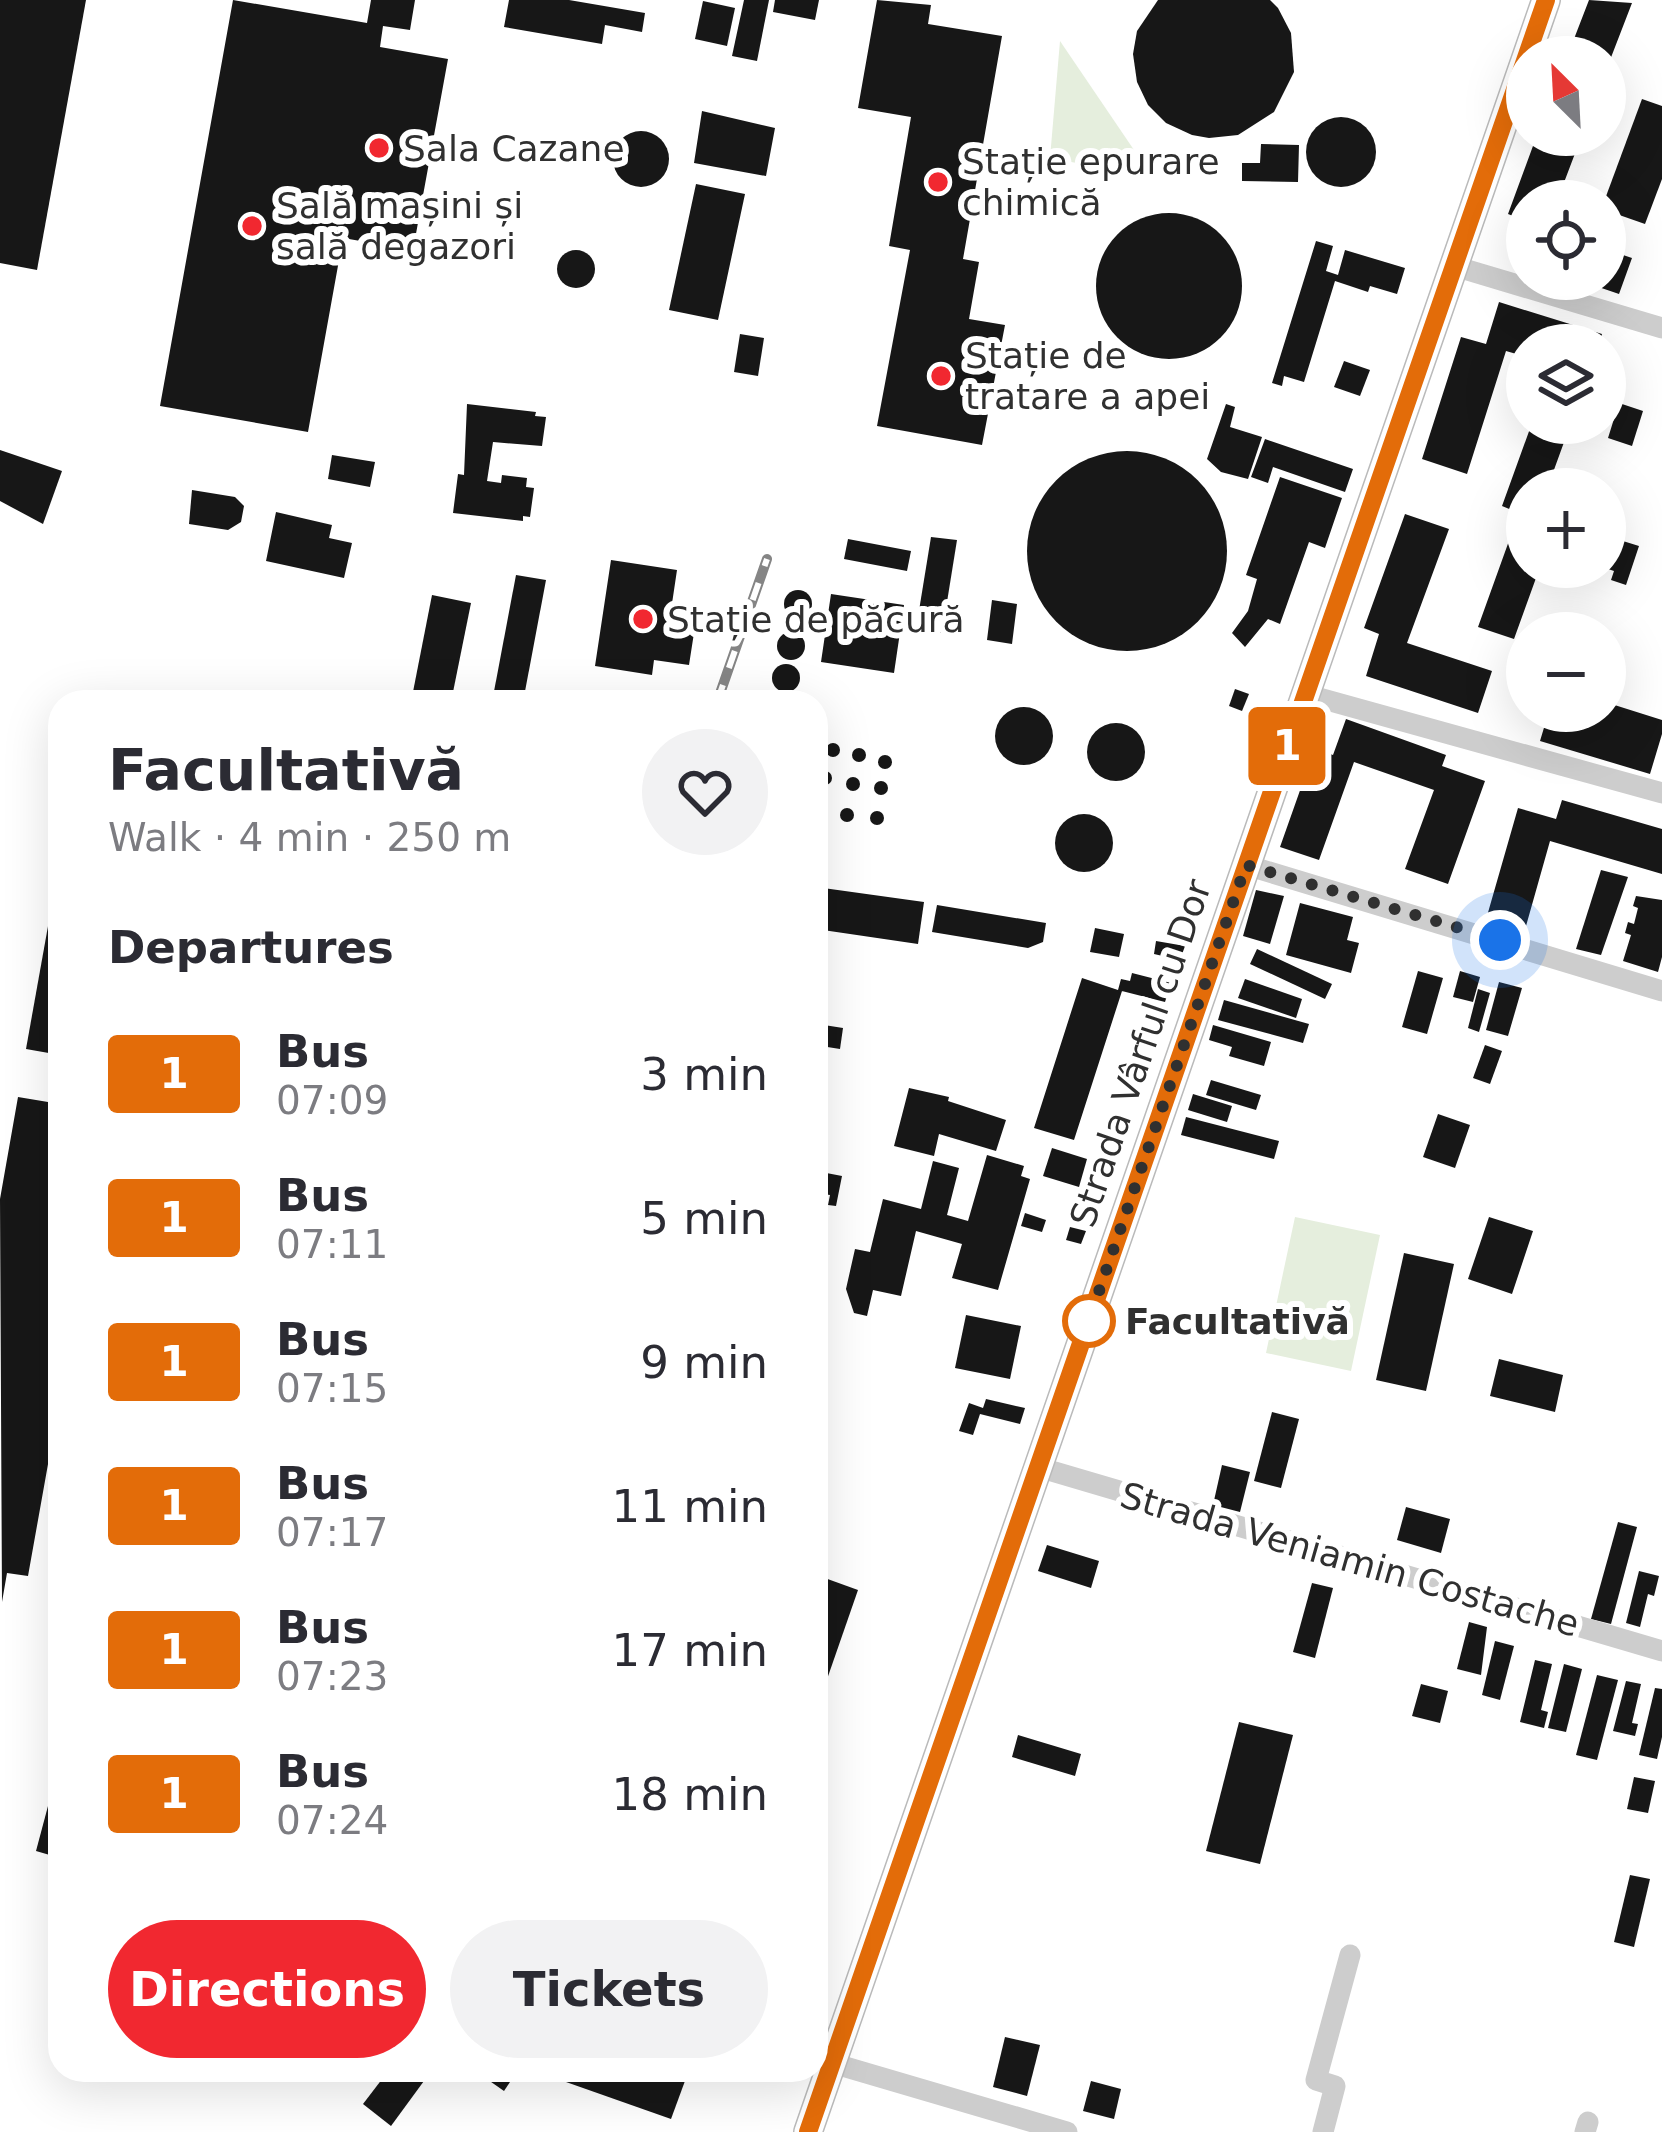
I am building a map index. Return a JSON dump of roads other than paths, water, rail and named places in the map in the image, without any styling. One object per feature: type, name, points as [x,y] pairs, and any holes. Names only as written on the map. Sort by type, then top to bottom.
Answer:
[{"type":"street","name":"Strada Vârful cu Dor","points":[[828,2074],[1546,0]]},
{"type":"street","points":[[1454,266],[1662,328]]},
{"type":"street","points":[[1305,694],[1662,793]]},
{"type":"street","points":[[1246,865],[1662,991]]},
{"type":"street","name":"Strada Veniamin Costache","points":[[1038,1467],[1662,1651]]},
{"type":"street","points":[[1323,2132],[1335,2086],[1316,2080],[1350,1955]]},
{"type":"street","points":[[832,2063],[1067,2132]]},
{"type":"street","name":"Strada Vârful cu Dor","points":[[808,2132],[825,2082]]},
{"type":"railway","points":[[721,690],[767,559]]},
{"type":"place","name":"Sala Cazane","points":[[379,148]]},
{"type":"place","name":"Stație epurare chimică","points":[[938,182]]},
{"type":"place","name":"Sală mașini și sală degazori","points":[[252,226]]},
{"type":"place","name":"Stație de tratare a apei","points":[[941,376]]},
{"type":"place","name":"Stație de păcură","points":[[643,619]]},
{"type":"place","name":"Facultativă","points":[[1089,1321]]}]
